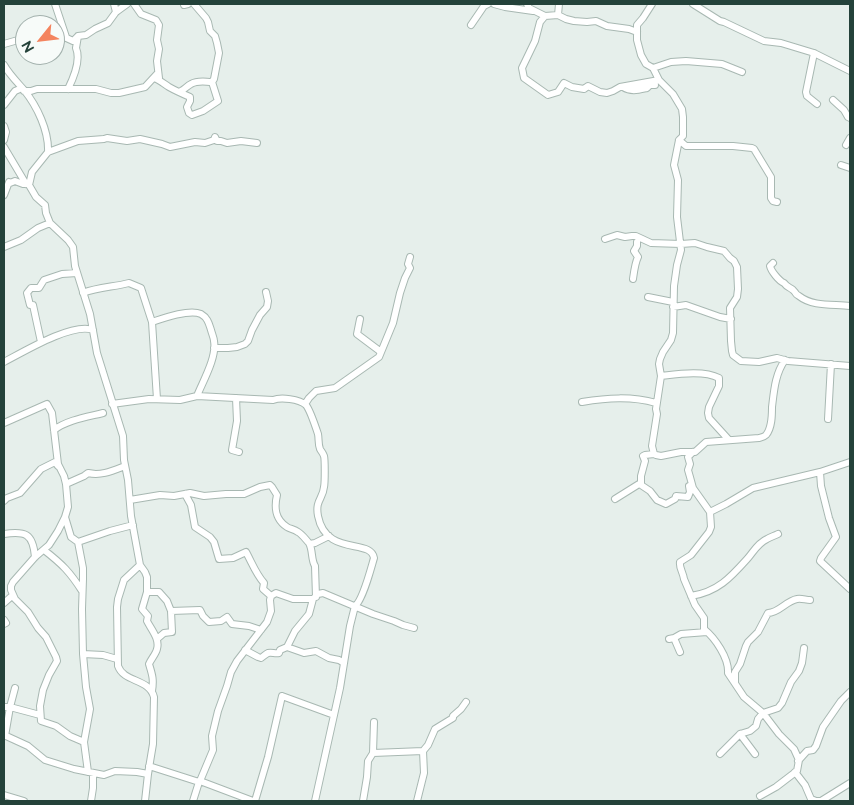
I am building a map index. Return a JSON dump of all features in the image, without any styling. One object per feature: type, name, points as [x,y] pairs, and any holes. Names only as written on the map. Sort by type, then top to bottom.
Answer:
[{"type":"street","points":[[114,4],[116,12]]},
{"type":"street","points":[[65,37],[73,41],[78,36],[86,35],[105,24],[127,4]]},
{"type":"street","points":[[134,4],[141,14],[156,20],[159,25],[157,77]]},
{"type":"street","points":[[157,77],[172,89],[181,91],[190,97],[187,107],[192,114],[203,111],[218,101],[212,82],[219,53],[217,43],[215,36],[210,31],[206,18],[194,4]]},
{"type":"street","points":[[471,25],[484,6],[488,4]]},
{"type":"street","points":[[495,4],[545,16],[558,16],[566,19],[596,22],[637,32]]},
{"type":"street","points":[[527,4],[534,12]]},
{"type":"street","points":[[558,16],[559,4]]},
{"type":"street","points":[[652,4],[637,24],[637,40],[641,55],[646,64],[652,68],[661,82],[673,94],[682,109],[684,117],[683,136],[680,140],[674,165],[678,180],[677,217],[681,244],[673,304],[673,333],[659,364],[662,376],[656,403],[657,414],[652,446],[654,454]]},
{"type":"street","points":[[693,4],[720,21],[764,41],[781,43],[814,53],[850,71]]},
{"type":"street","points":[[545,16],[540,22],[535,42],[522,68],[524,78],[548,95],[558,92],[564,83],[572,87],[584,89],[588,86],[601,92],[610,92],[621,87],[661,82]]},
{"type":"street","points":[[68,89],[77,65],[76,48],[78,36]]},
{"type":"street","points":[[814,53],[806,92],[810,100],[817,104]]},
{"type":"street","points":[[652,68],[672,62],[686,61],[722,64],[742,72]]},
{"type":"street","points":[[4,65],[7,72],[27,92],[46,132],[48,152]]},
{"type":"street","points":[[4,105],[15,90],[27,92],[37,89],[68,89],[119,93],[145,87],[157,77]]},
{"type":"street","points":[[181,91],[192,83],[212,82]]},
{"type":"street","points":[[833,100],[850,118]]},
{"type":"street","points":[[4,126],[6,132],[4,140]]},
{"type":"street","points":[[28,184],[32,172],[48,152],[78,140],[108,138],[127,141],[140,139],[170,147],[195,142],[205,143],[214,140],[214,138],[217,141],[227,143],[241,141],[257,143]]},
{"type":"street","points":[[846,145],[850,138]]},
{"type":"street","points":[[680,140],[686,146],[705,146],[712,142],[717,142],[754,149],[771,177],[771,198],[777,202]]},
{"type":"street","points":[[4,147],[36,197],[45,205],[50,223],[72,244],[77,273],[93,330],[97,353],[123,436],[133,525],[140,565],[146,572],[147,577],[147,592],[142,611],[148,616],[147,621],[157,639],[158,645],[149,664],[154,682],[152,690],[154,697],[153,744],[145,801]]},
{"type":"street","points":[[841,165],[850,168]]},
{"type":"street","points":[[4,195],[9,182],[15,181],[20,184],[28,184]]},
{"type":"street","points":[[4,247],[21,240],[38,228],[50,223]]},
{"type":"street","points":[[605,239],[619,234],[625,237],[636,236],[642,241],[656,243],[695,243],[724,251],[737,267],[737,297],[730,308],[732,351],[733,355],[741,361],[759,362],[776,358],[850,366]]},
{"type":"street","points":[[633,279],[638,258],[634,251],[642,241]]},
{"type":"street","points":[[305,404],[312,394],[321,390],[335,388],[379,357],[394,323],[400,293],[410,268],[408,264],[410,257]]},
{"type":"street","points":[[773,263],[770,266],[772,271],[781,282],[804,299],[820,304],[850,306]]},
{"type":"street","points":[[41,342],[33,305],[30,305],[27,293],[31,288],[39,288],[44,280],[62,274],[77,273]]},
{"type":"street","points":[[83,293],[94,288],[129,283],[141,288],[152,322],[157,399]]},
{"type":"street","points":[[214,348],[237,347],[248,341],[260,315],[267,306],[266,292]]},
{"type":"street","points":[[648,297],[673,304],[686,305],[720,317],[731,318]]},
{"type":"street","points":[[152,322],[177,314],[193,313],[201,314],[208,321],[214,348],[212,360],[197,396]]},
{"type":"street","points":[[360,319],[357,334],[382,352]]},
{"type":"street","points":[[4,362],[41,342],[77,329],[88,328],[93,330]]},
{"type":"street","points":[[760,796],[776,787],[797,771],[798,761],[794,748],[779,734],[763,713],[744,697],[735,682],[723,653],[703,627],[704,618],[691,596],[680,562],[691,555],[709,532],[710,527],[710,512],[693,488],[688,472],[690,463],[688,458],[706,442],[759,438],[767,434],[771,421],[777,374],[785,360]]},
{"type":"street","points":[[828,419],[831,364]]},
{"type":"street","points":[[662,376],[692,373],[719,378],[719,386],[708,413],[709,418],[729,440]]},
{"type":"street","points":[[112,404],[140,400],[180,400],[197,396],[273,400],[283,398],[305,404],[311,414],[318,433],[320,450],[324,455],[324,488],[316,505],[320,525],[328,536],[339,542],[368,549],[374,554],[362,596],[358,605],[355,606],[315,801]]},
{"type":"street","points":[[236,398],[237,421],[232,450],[239,452]]},
{"type":"street","points":[[582,402],[614,398],[646,400],[656,403]]},
{"type":"street","points":[[4,422],[47,404],[52,413],[59,467]]},
{"type":"street","points":[[54,430],[63,425],[103,413]]},
{"type":"street","points":[[641,484],[645,461],[643,456],[693,452]]},
{"type":"street","points":[[4,501],[20,493],[41,469],[55,462],[64,476],[68,507],[65,517],[58,531],[44,550],[35,557],[13,582],[11,590],[15,600],[28,612],[38,628],[46,636],[57,661],[43,690],[40,706],[40,715],[43,722],[84,742]]},
{"type":"street","points":[[710,512],[753,488],[820,472],[850,462]]},
{"type":"street","points":[[66,484],[88,473],[94,475],[102,474],[125,466]]},
{"type":"street","points":[[820,472],[828,518],[836,538],[820,558],[820,561],[850,590]]},
{"type":"street","points":[[641,484],[657,500],[666,504],[675,499],[676,496],[688,497],[690,492],[689,486],[693,488]]},
{"type":"street","points":[[615,499],[641,484]]},
{"type":"street","points":[[130,500],[190,493],[204,496],[244,494],[260,487],[272,486],[277,495],[275,506],[279,520],[288,528],[296,530],[310,544],[315,566],[314,598],[309,614],[295,632],[287,647],[280,650],[279,653],[266,654],[261,658],[245,650]]},
{"type":"street","points":[[185,494],[191,505],[195,527],[214,542],[219,559],[233,558],[246,552],[256,569],[258,577],[264,583],[263,590],[271,596]]},
{"type":"street","points":[[65,517],[71,537],[78,542],[83,568],[83,654],[90,712],[84,742],[93,788],[91,801]]},
{"type":"street","points":[[78,542],[133,525]]},
{"type":"street","points":[[4,534],[19,532],[28,536],[32,542],[35,557]]},
{"type":"street","points":[[691,596],[702,595],[723,584],[756,547],[766,539],[778,534]]},
{"type":"street","points":[[310,544],[328,536]]},
{"type":"street","points":[[44,550],[62,564],[82,592]]},
{"type":"street","points":[[140,565],[124,580],[118,599],[117,659],[118,669],[122,673],[148,686],[152,690]]},
{"type":"street","points":[[147,592],[159,592],[167,600],[172,611],[172,632],[164,633],[157,639]]},
{"type":"street","points":[[271,596],[276,593],[292,599],[314,598],[322,593],[403,626],[414,628]]},
{"type":"street","points":[[4,603],[13,595]]},
{"type":"street","points":[[192,801],[213,750],[212,736],[218,710],[228,686],[231,672],[237,661],[267,622],[271,611],[271,596]]},
{"type":"street","points":[[732,673],[740,664],[748,642],[758,632],[768,613],[773,613],[797,599],[810,600]]},
{"type":"street","points":[[172,611],[200,610],[209,622],[221,621],[227,617],[232,624],[250,626],[262,630]]},
{"type":"street","points":[[4,620],[6,623],[4,624]]},
{"type":"street","points":[[680,652],[671,638],[682,634],[707,632]]},
{"type":"street","points":[[287,647],[302,653],[316,652],[344,663]]},
{"type":"street","points":[[720,754],[740,734],[750,731],[756,726],[758,719],[763,713],[778,708],[782,703],[802,663],[804,648]]},
{"type":"street","points":[[83,654],[103,655],[117,659]]},
{"type":"street","points":[[15,688],[7,707],[5,736],[28,746],[45,760],[90,772],[104,775],[115,771],[148,774]]},
{"type":"street","points":[[798,761],[806,752],[813,750],[823,727],[841,701],[850,692]]},
{"type":"street","points":[[149,766],[254,801],[268,757],[282,696],[334,715]]},
{"type":"street","points":[[417,801],[424,773],[423,751],[428,745],[435,729],[453,718],[466,702]]},
{"type":"street","points":[[7,707],[40,715]]},
{"type":"street","points":[[363,801],[368,762],[373,753],[374,722]]},
{"type":"street","points":[[740,734],[755,754]]},
{"type":"street","points":[[373,753],[423,751]]},
{"type":"street","points":[[795,772],[805,785],[811,799],[816,801],[821,801],[850,783]]},
{"type":"street","points":[[4,795],[19,801]]}]
